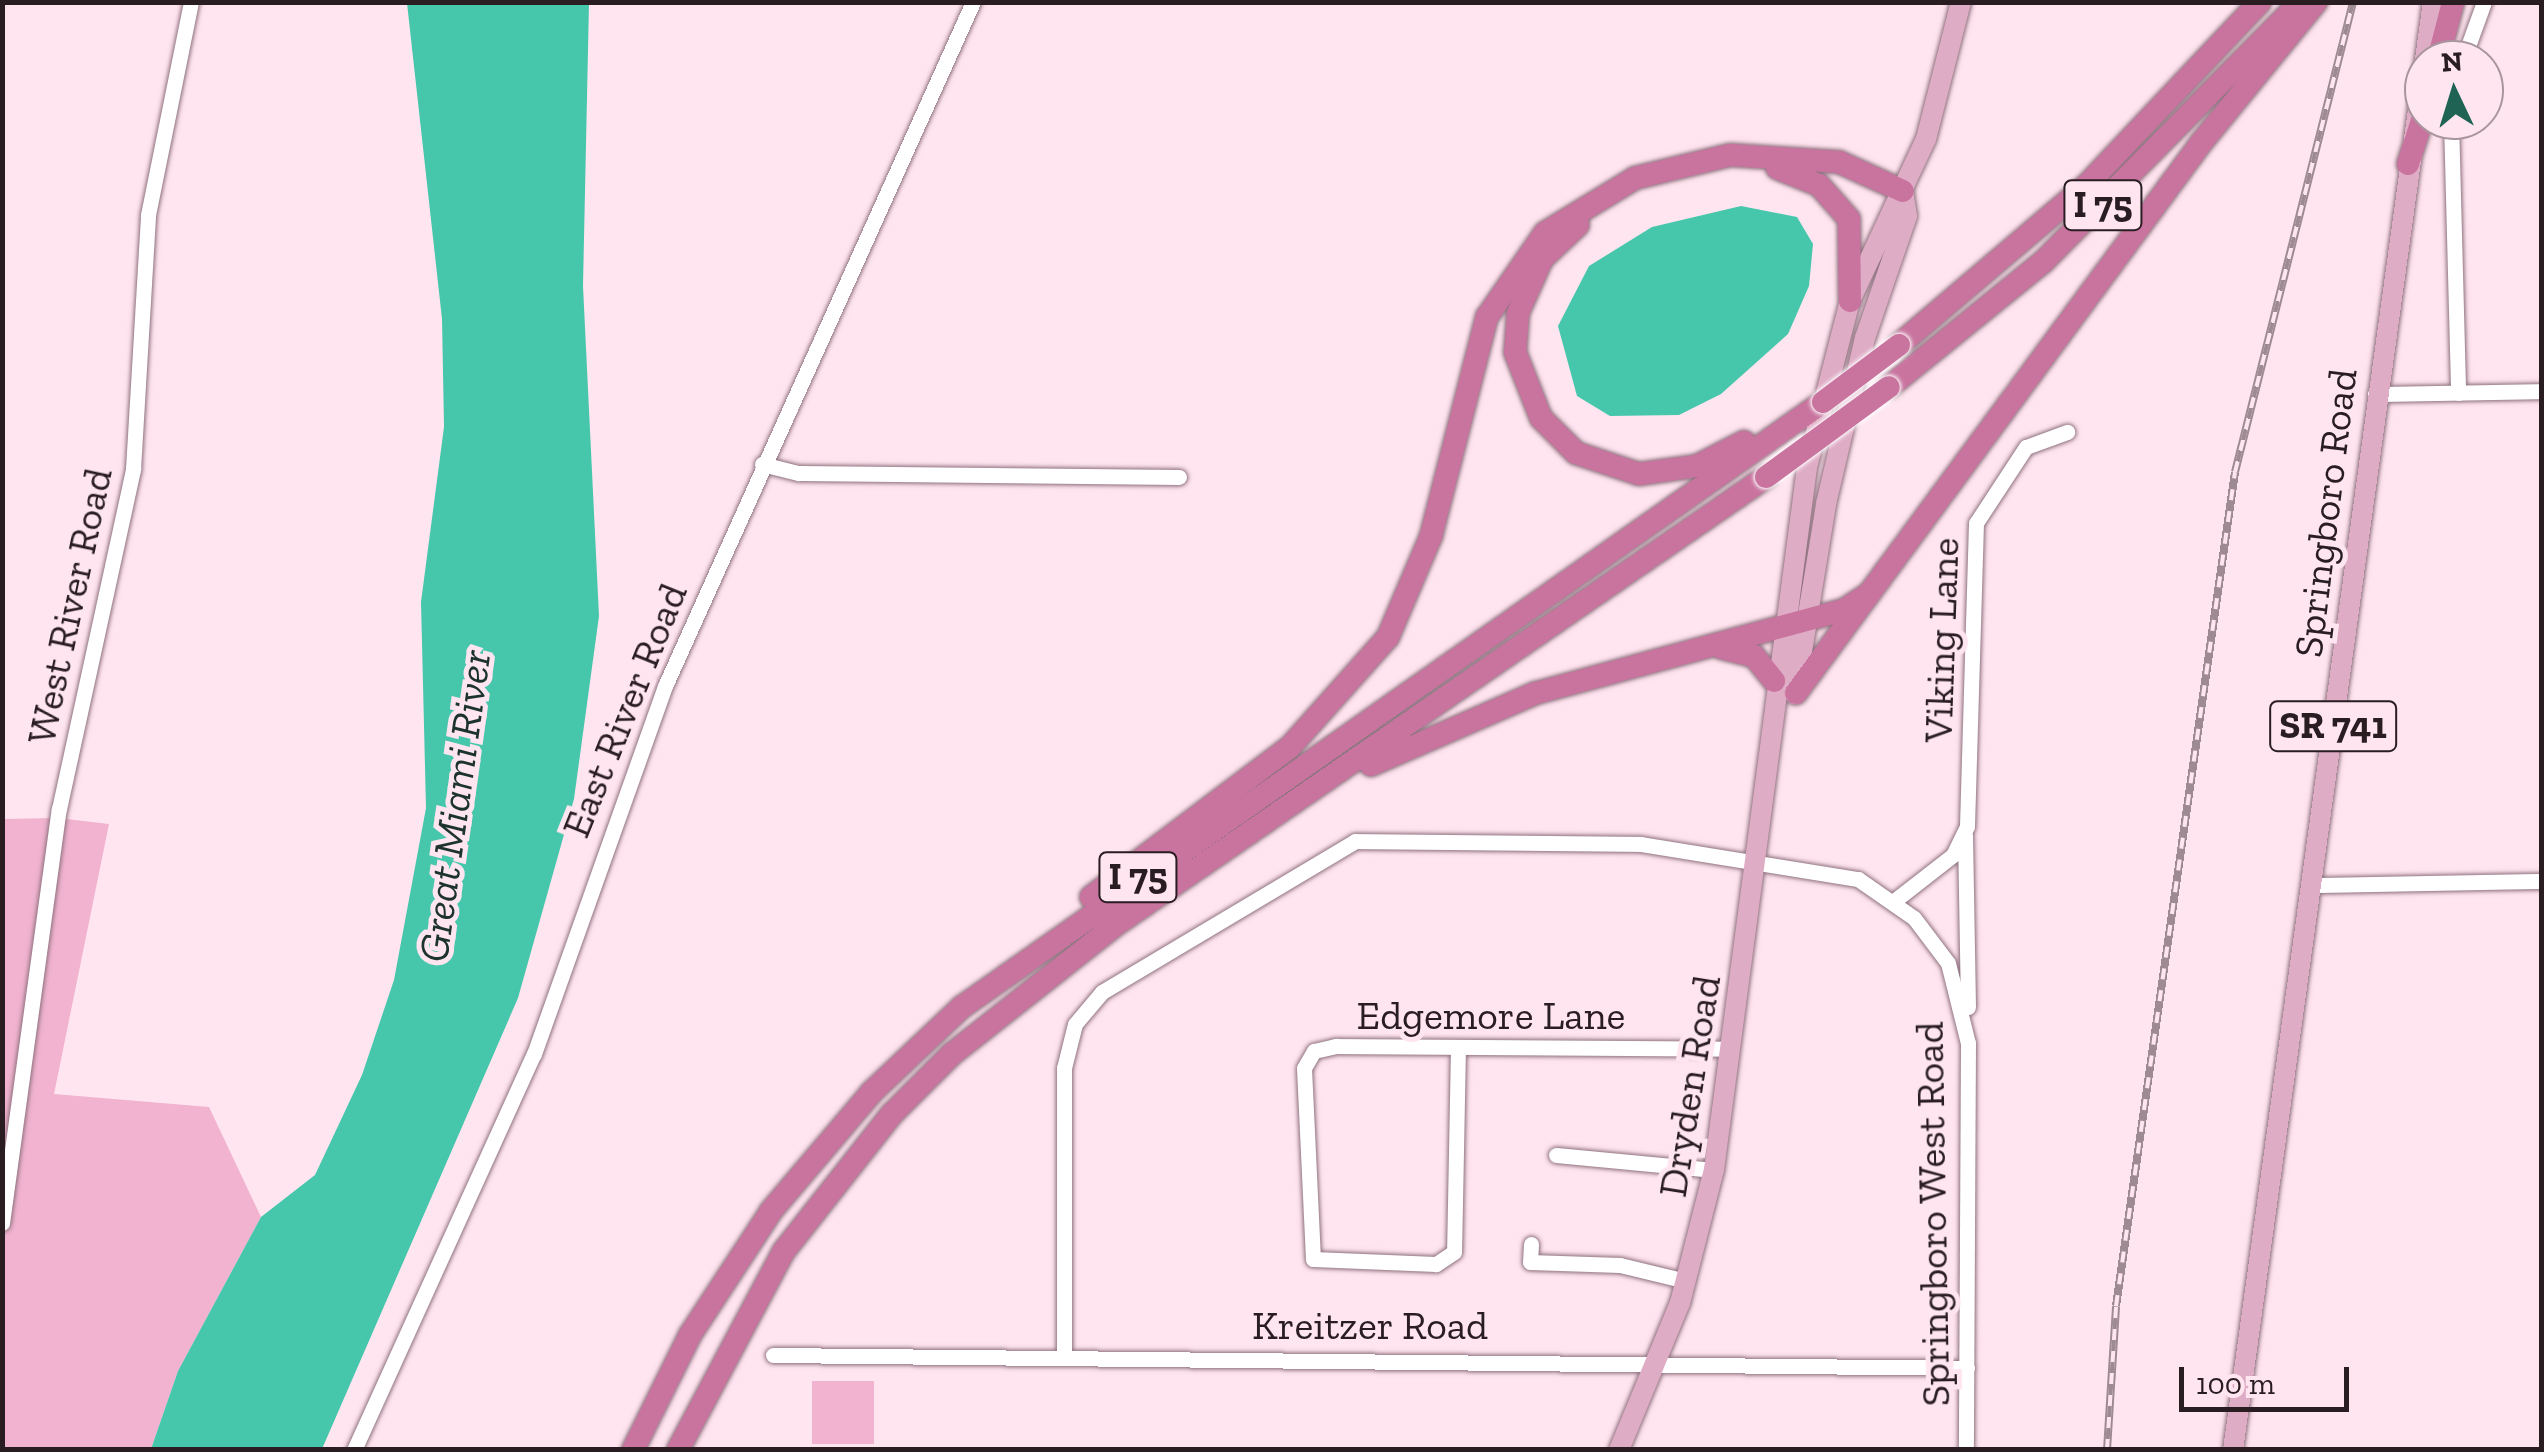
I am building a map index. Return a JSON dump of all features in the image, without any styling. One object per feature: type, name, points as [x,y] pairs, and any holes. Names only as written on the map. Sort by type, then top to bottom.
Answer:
[{"type":"highway","name":"I 75","points":[[633,1450],[714,1294],[796,1180],[872,1092],[1042,946],[1899,345],[2086,186],[2260,2]]},
{"type":"highway","points":[[2443,40],[2453,2]]},
{"type":"highway","points":[[1796,693],[1910,544],[2200,143],[2309,4]]},
{"type":"highway","name":"I 75","points":[[678,1450],[784,1251],[892,1114],[1014,1001],[1258,827],[1766,478],[1888,388],[2044,261],[2309,4]]},
{"type":"highway","points":[[2408,164],[2416,140]]},
{"type":"highway","points":[[1042,946],[1121,868],[1301,737],[1388,637],[1430,536],[1487,316],[1545,233],[1635,178],[1730,155],[1839,162],[1903,191]]},
{"type":"highway","points":[[1777,168],[1819,185],[1848,219],[1850,302]]},
{"type":"highway","points":[[1777,430],[1697,466],[1622,472],[1554,434],[1515,352],[1529,281],[1590,216],[1665,182],[1777,168],[1903,191]]},
{"type":"highway","points":[[1258,827],[1439,730],[1860,602],[1910,544]]},
{"type":"highway","points":[[1698,650],[1748,652],[1774,681]]},
{"type":"main road","name":"Dryden Road","points":[[1619,1450],[1659,1360],[1686,1280],[1714,1170],[1779,720],[1774,681],[1807,467],[1850,302],[1903,191],[1939,100],[1961,2]]},
{"type":"main road","name":"Springboro Road","points":[[2233,1450],[2313,886],[2375,394],[2432,2]]},
{"type":"main road","name":"Dryden Road","points":[[1779,720],[1796,693],[1864,338],[1907,216],[1903,191]]},
{"type":"street","name":"West River Road","points":[[2,1223],[58,818],[133,469],[148,215],[191,2]]},
{"type":"street","name":"East River Road","points":[[354,1450],[534,1054],[636,757],[762,464],[973,2]]},
{"type":"street","points":[[2471,40],[2484,2]]},
{"type":"street","points":[[2452,140],[2458,393]]},
{"type":"street","points":[[2375,394],[2542,391]]},
{"type":"street","name":"Viking Lane","points":[[1966,1020],[1966,834],[1976,523],[2026,447],[2068,432]]},
{"type":"street","points":[[762,464],[800,473],[1179,478]]},
{"type":"street","points":[[1894,902],[1966,834]]},
{"type":"street","name":"Springboro West Road","points":[[1064,1356],[1064,1068],[1076,1024],[1102,992],[1354,841],[1605,841],[1759,860],[1858,880],[1894,902],[1938,947],[1966,1020],[1966,1450]]},
{"type":"street","points":[[2313,886],[2542,882]]},
{"type":"street","name":"Edgemore Lane","points":[[1458,1048],[1457,1245],[1443,1262],[1310,1254],[1311,1053],[1458,1048],[1731,1049]]},
{"type":"street","points":[[1556,1155],[1714,1170]]},
{"type":"street","points":[[1531,1244],[1530,1262],[1620,1264],[1686,1280]]},
{"type":"street","name":"Kreitzer Road","points":[[773,1356],[1659,1360],[1967,1368]]},
{"type":"shaded area","points":[[58,818],[109,824],[54,1094],[209,1107],[261,1217],[178,1371],[151,1449],[3,1449],[2,819]]},
{"type":"shaded area","points":[[812,1381],[874,1381],[874,1444],[812,1444]]},
{"type":"water","name":"Great Miami River","points":[[407,3],[589,3],[583,286],[599,616],[574,799],[518,998],[322,1449],[151,1449],[178,1371],[261,1217],[315,1175],[362,1075],[394,980],[426,808],[421,602],[444,427],[442,319]]},
{"type":"water","points":[[1741,206],[1797,217],[1813,244],[1809,286],[1788,334],[1721,394],[1679,415],[1610,416],[1577,396],[1558,326],[1589,266],[1652,227]]},
{"type":"railway","points":[[2107,1450],[2116,1306],[2235,472],[2353,2]]}]
